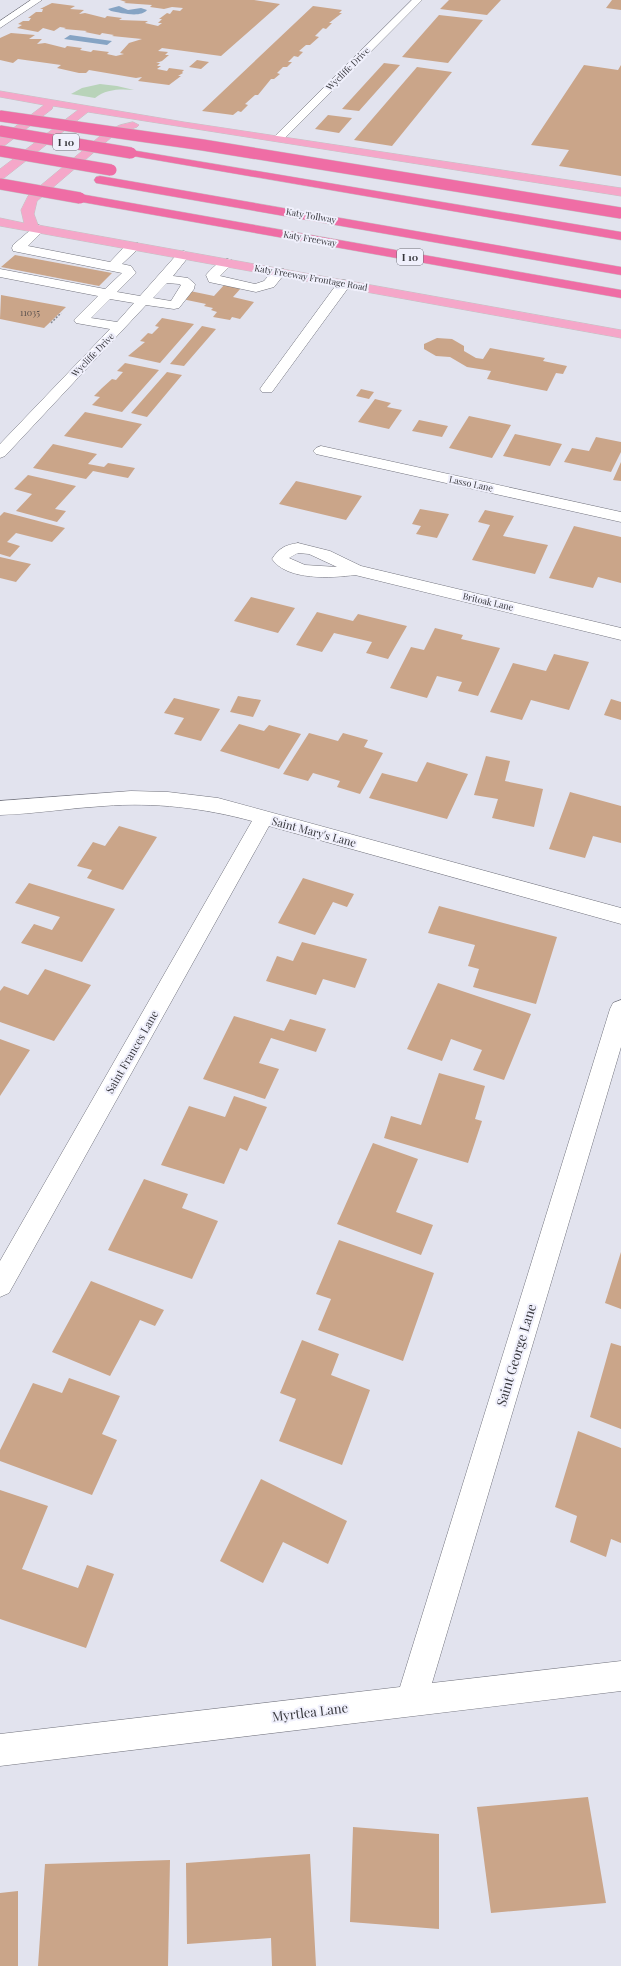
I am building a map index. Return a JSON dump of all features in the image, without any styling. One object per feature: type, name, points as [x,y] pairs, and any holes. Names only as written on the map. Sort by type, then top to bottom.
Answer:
[{"type":"highway","points":[[0,116],[252,152],[621,212]]},
{"type":"highway","name":"I 10","points":[[0,131],[621,236]]},
{"type":"highway","points":[[0,151],[250,194]]},
{"type":"highway","name":"Katy Tollway","points":[[0,162],[621,271]]},
{"type":"highway","points":[[270,176],[463,201],[621,224]]},
{"type":"highway","name":"Katy Freeway","points":[[0,184],[621,294]]},
{"type":"highway","points":[[199,220],[405,267],[562,296]]},
{"type":"main road","points":[[0,94],[184,125],[279,138],[621,192]]},
{"type":"main road","points":[[0,144],[54,103]]},
{"type":"main road","points":[[0,104],[2,106],[0,109]]},
{"type":"main road","points":[[0,175],[87,109]]},
{"type":"main road","points":[[37,228],[27,218],[26,210],[32,199],[109,134],[124,127],[145,123],[184,125]]},
{"type":"main road","name":"Katy Freeway Frontage Road","points":[[0,222],[621,334]]},
{"type":"street","points":[[2,22],[37,0]]},
{"type":"street","name":"Wycliffe Drive","points":[[279,138],[417,0]]},
{"type":"street","points":[[6,258],[15,245],[37,228]]},
{"type":"street","points":[[15,245],[126,269],[129,272],[81,320],[120,327]]},
{"type":"street","points":[[113,266],[133,246]]},
{"type":"street","name":"Wycliffe Drive","points":[[0,454],[120,327],[184,255]]},
{"type":"street","points":[[214,279],[213,275],[227,262]]},
{"type":"street","points":[[164,278],[183,281],[188,284],[214,279],[256,288],[269,284],[279,272]]},
{"type":"street","points":[[1,275],[143,301],[174,305],[188,290],[188,284]]},
{"type":"street","points":[[267,389],[344,284]]},
{"type":"street","name":"Lasso Lane","points":[[321,451],[621,517]]},
{"type":"street","name":"Britoak Lane","points":[[355,570],[621,634]]},
{"type":"street","name":"Saint Mary's Lane","points":[[0,808],[20,808],[117,798],[166,798],[218,805],[621,916]]},
{"type":"street","name":"Saint Frances Lane","points":[[0,1285],[264,818]]},
{"type":"street","name":"Saint George Lane","points":[[411,1700],[621,1009]]},
{"type":"street","name":"Myrtlea Lane","points":[[0,1750],[621,1676]]},
{"type":"green space","points":[[100,84],[134,90],[108,91],[95,98],[71,94],[82,88]]},
{"type":"water","points":[[119,6],[128,10],[141,8],[147,10],[140,14],[130,14],[111,11],[108,9]]},
{"type":"water","points":[[70,35],[112,41],[107,45],[64,39]]},
{"type":"building","points":[[120,0],[254,0],[280,4],[221,56],[162,48],[158,51],[168,52],[165,55],[169,55],[162,61],[156,63],[160,63],[157,66],[161,66],[157,69],[167,71],[169,68],[184,70],[182,72],[183,73],[178,76],[181,76],[169,85],[138,81],[142,77],[136,78],[89,70],[86,73],[79,73],[57,68],[61,65],[18,59],[13,63],[0,60],[0,38],[11,33],[35,35],[29,39],[42,39],[37,44],[45,43],[65,48],[67,46],[82,48],[80,50],[91,52],[93,50],[109,52],[107,54],[116,56],[124,54],[120,53],[129,43],[142,39],[112,36],[114,35],[102,33],[100,35],[85,32],[87,31],[64,29],[66,28],[60,27],[54,31],[43,28],[38,32],[17,28],[22,25],[18,24],[23,21],[29,21],[31,18],[28,18],[36,12],[42,12],[43,9],[40,9],[52,3],[75,6],[70,9],[84,10],[79,14],[85,13],[105,18],[107,16],[122,18],[119,20],[148,21],[145,23],[158,26],[162,23],[158,23],[162,19],[159,19],[167,13],[170,14],[173,10],[180,11],[183,8],[172,7],[164,9],[150,7],[152,5],[124,3],[126,2]]},
{"type":"building","points":[[449,0],[501,0],[487,15],[440,9]]},
{"type":"building","points":[[612,0],[621,0],[621,10],[606,8]]},
{"type":"building","points":[[313,6],[342,10],[339,13],[342,13],[329,23],[332,23],[326,29],[323,28],[315,36],[319,37],[310,45],[306,45],[299,51],[303,52],[298,57],[294,56],[288,62],[292,62],[287,67],[283,67],[277,73],[280,74],[274,79],[271,79],[258,95],[255,95],[245,104],[248,105],[241,112],[238,111],[233,115],[202,111]]},
{"type":"building","points":[[439,15],[483,20],[448,63],[402,57]]},
{"type":"building","points":[[197,60],[209,62],[201,69],[189,67]]},
{"type":"building","points":[[384,63],[400,65],[359,111],[342,109]]},
{"type":"building","points":[[584,65],[618,70],[621,65],[621,176],[559,166],[569,150],[531,145]]},
{"type":"building","points":[[417,67],[452,72],[392,146],[354,140]]},
{"type":"building","points":[[328,115],[352,118],[339,133],[315,129]]},
{"type":"building","points":[[15,255],[112,273],[99,286],[1,267]]},
{"type":"building","points":[[225,284],[242,287],[233,297],[254,302],[240,319],[232,317],[230,320],[213,317],[217,312],[211,310],[213,308],[204,306],[206,304],[182,299],[190,291],[214,296]]},
{"type":"building","points":[[1,295],[66,307],[44,328],[0,319]]},
{"type":"building","points":[[162,318],[194,324],[160,363],[128,356],[145,342],[140,341],[148,333],[152,334],[159,327],[155,326]]},
{"type":"building","points":[[202,326],[216,329],[184,366],[170,364]]},
{"type":"building","points":[[437,338],[452,339],[464,346],[464,351],[476,358],[483,359],[490,348],[545,358],[543,361],[567,366],[563,374],[556,373],[547,391],[487,379],[491,371],[467,367],[450,357],[436,356],[424,349],[424,344]]},
{"type":"building","points":[[125,363],[159,370],[122,412],[92,405],[100,397],[94,396],[112,379],[116,380],[123,372],[117,371]]},
{"type":"building","points":[[167,372],[182,375],[147,417],[131,413]]},
{"type":"building","points":[[361,389],[374,392],[369,399],[356,396]]},
{"type":"building","points":[[375,399],[391,403],[387,407],[402,410],[389,429],[358,422]]},
{"type":"building","points":[[85,412],[142,424],[122,448],[64,436]]},
{"type":"building","points":[[469,416],[511,425],[492,458],[449,448]]},
{"type":"building","points":[[419,420],[448,426],[442,437],[412,431]]},
{"type":"building","points":[[515,434],[562,444],[550,466],[503,456]]},
{"type":"building","points":[[596,437],[621,442],[621,452],[611,472],[564,462],[572,448],[589,451]]},
{"type":"building","points":[[53,444],[97,454],[88,464],[104,467],[108,463],[135,468],[128,478],[93,471],[86,479],[33,468]]},
{"type":"building","points":[[621,462],[621,481],[613,480]]},
{"type":"building","points":[[28,475],[76,486],[55,509],[66,511],[57,522],[16,511],[32,494],[14,489]]},
{"type":"building","points":[[296,481],[362,496],[346,520],[279,504]]},
{"type":"building","points":[[420,509],[449,514],[437,538],[416,534],[421,526],[412,524]]},
{"type":"building","points":[[485,510],[514,516],[503,536],[548,545],[535,574],[472,560],[490,525],[478,522]]},
{"type":"building","points":[[4,512],[65,528],[52,542],[16,533],[7,542],[20,546],[10,557],[0,554],[0,516]]},
{"type":"building","points":[[574,526],[621,537],[621,583],[598,577],[593,588],[549,578]]},
{"type":"building","points":[[0,557],[31,564],[16,582],[0,578]]},
{"type":"building","points":[[251,597],[295,608],[278,633],[234,621]]},
{"type":"building","points":[[317,612],[353,621],[358,614],[407,626],[388,659],[366,653],[372,642],[334,633],[322,652],[296,645]]},
{"type":"building","points":[[435,628],[463,635],[461,639],[500,648],[478,696],[458,691],[462,682],[437,676],[427,698],[390,688],[411,647],[424,650]]},
{"type":"building","points":[[554,654],[589,662],[569,710],[531,700],[522,720],[490,712],[513,663],[546,671]]},
{"type":"building","points":[[238,696],[261,700],[253,717],[230,712]]},
{"type":"building","points":[[174,698],[220,709],[201,741],[174,734],[184,718],[164,713]]},
{"type":"building","points":[[611,699],[621,702],[621,720],[604,715]]},
{"type":"building","points":[[239,724],[264,731],[269,725],[301,734],[279,769],[220,751]]},
{"type":"building","points":[[309,733],[338,741],[343,733],[368,740],[364,747],[383,753],[360,794],[337,787],[340,781],[313,773],[308,781],[283,774]]},
{"type":"building","points":[[486,756],[510,761],[505,781],[543,789],[534,827],[492,818],[498,799],[474,795]]},
{"type":"building","points":[[427,762],[468,774],[447,819],[369,798],[382,773],[417,782]]},
{"type":"building","points":[[570,792],[621,806],[621,843],[593,836],[585,858],[549,849]]},
{"type":"building","points":[[119,826],[157,837],[123,890],[87,878],[92,870],[77,866],[93,842],[105,846]]},
{"type":"building","points":[[303,878],[354,894],[347,907],[333,902],[315,935],[278,923]]},
{"type":"building","points":[[29,883],[115,909],[82,962],[21,943],[34,924],[52,930],[60,917],[15,903]]},
{"type":"building","points":[[439,906],[557,937],[536,1004],[473,987],[479,969],[468,966],[475,945],[428,933]]},
{"type":"building","points":[[302,942],[367,959],[355,988],[323,979],[316,995],[266,981],[277,956],[293,961]]},
{"type":"building","points":[[45,969],[91,985],[54,1041],[0,1022],[0,991],[4,986],[28,995]]},
{"type":"building","points":[[438,983],[531,1014],[504,1080],[473,1070],[482,1050],[451,1039],[442,1061],[407,1049]]},
{"type":"building","points":[[234,1016],[284,1031],[290,1019],[326,1029],[316,1052],[271,1038],[259,1063],[279,1069],[265,1099],[203,1079]]},
{"type":"building","points":[[0,1039],[30,1050],[0,1096]]},
{"type":"building","points":[[439,1073],[485,1086],[475,1119],[482,1121],[468,1163],[384,1138],[391,1116],[421,1125]]},
{"type":"building","points":[[234,1096],[267,1107],[247,1151],[240,1148],[224,1184],[161,1165],[189,1106],[225,1117]]},
{"type":"building","points":[[373,1143],[418,1159],[396,1212],[433,1225],[421,1255],[337,1224]]},
{"type":"building","points":[[144,1179],[188,1194],[182,1208],[218,1221],[192,1279],[108,1250]]},
{"type":"building","points":[[339,1240],[434,1273],[403,1361],[318,1330],[331,1299],[316,1294]]},
{"type":"building","points":[[621,1252],[621,1309],[605,1303]]},
{"type":"building","points":[[91,1281],[164,1310],[155,1326],[140,1320],[110,1376],[52,1352]]},
{"type":"building","points":[[302,1340],[339,1354],[331,1375],[370,1390],[342,1465],[279,1441],[296,1399],[280,1393]]},
{"type":"building","points":[[611,1343],[621,1346],[621,1429],[590,1417]]},
{"type":"building","points":[[69,1378],[120,1396],[102,1434],[117,1440],[92,1495],[0,1461],[0,1450],[33,1383],[62,1393]]},
{"type":"building","points":[[578,1431],[621,1448],[621,1543],[611,1539],[606,1557],[570,1542],[577,1516],[555,1507]]},
{"type":"building","points":[[261,1479],[347,1521],[328,1564],[283,1542],[263,1583],[220,1561]]},
{"type":"building","points":[[0,1490],[48,1506],[22,1569],[78,1588],[87,1565],[114,1574],[86,1648],[0,1619]]},
{"type":"building","points":[[588,1797],[606,1903],[491,1913],[477,1807]]},
{"type":"building","points":[[353,1827],[439,1834],[439,1929],[350,1922]]},
{"type":"building","points":[[310,1854],[316,1966],[272,1966],[271,1938],[187,1944],[186,1863]]},
{"type":"building","points":[[170,1860],[168,1966],[38,1966],[45,1864]]},
{"type":"building","points":[[18,1891],[18,1966],[0,1966],[0,1893]]}]
